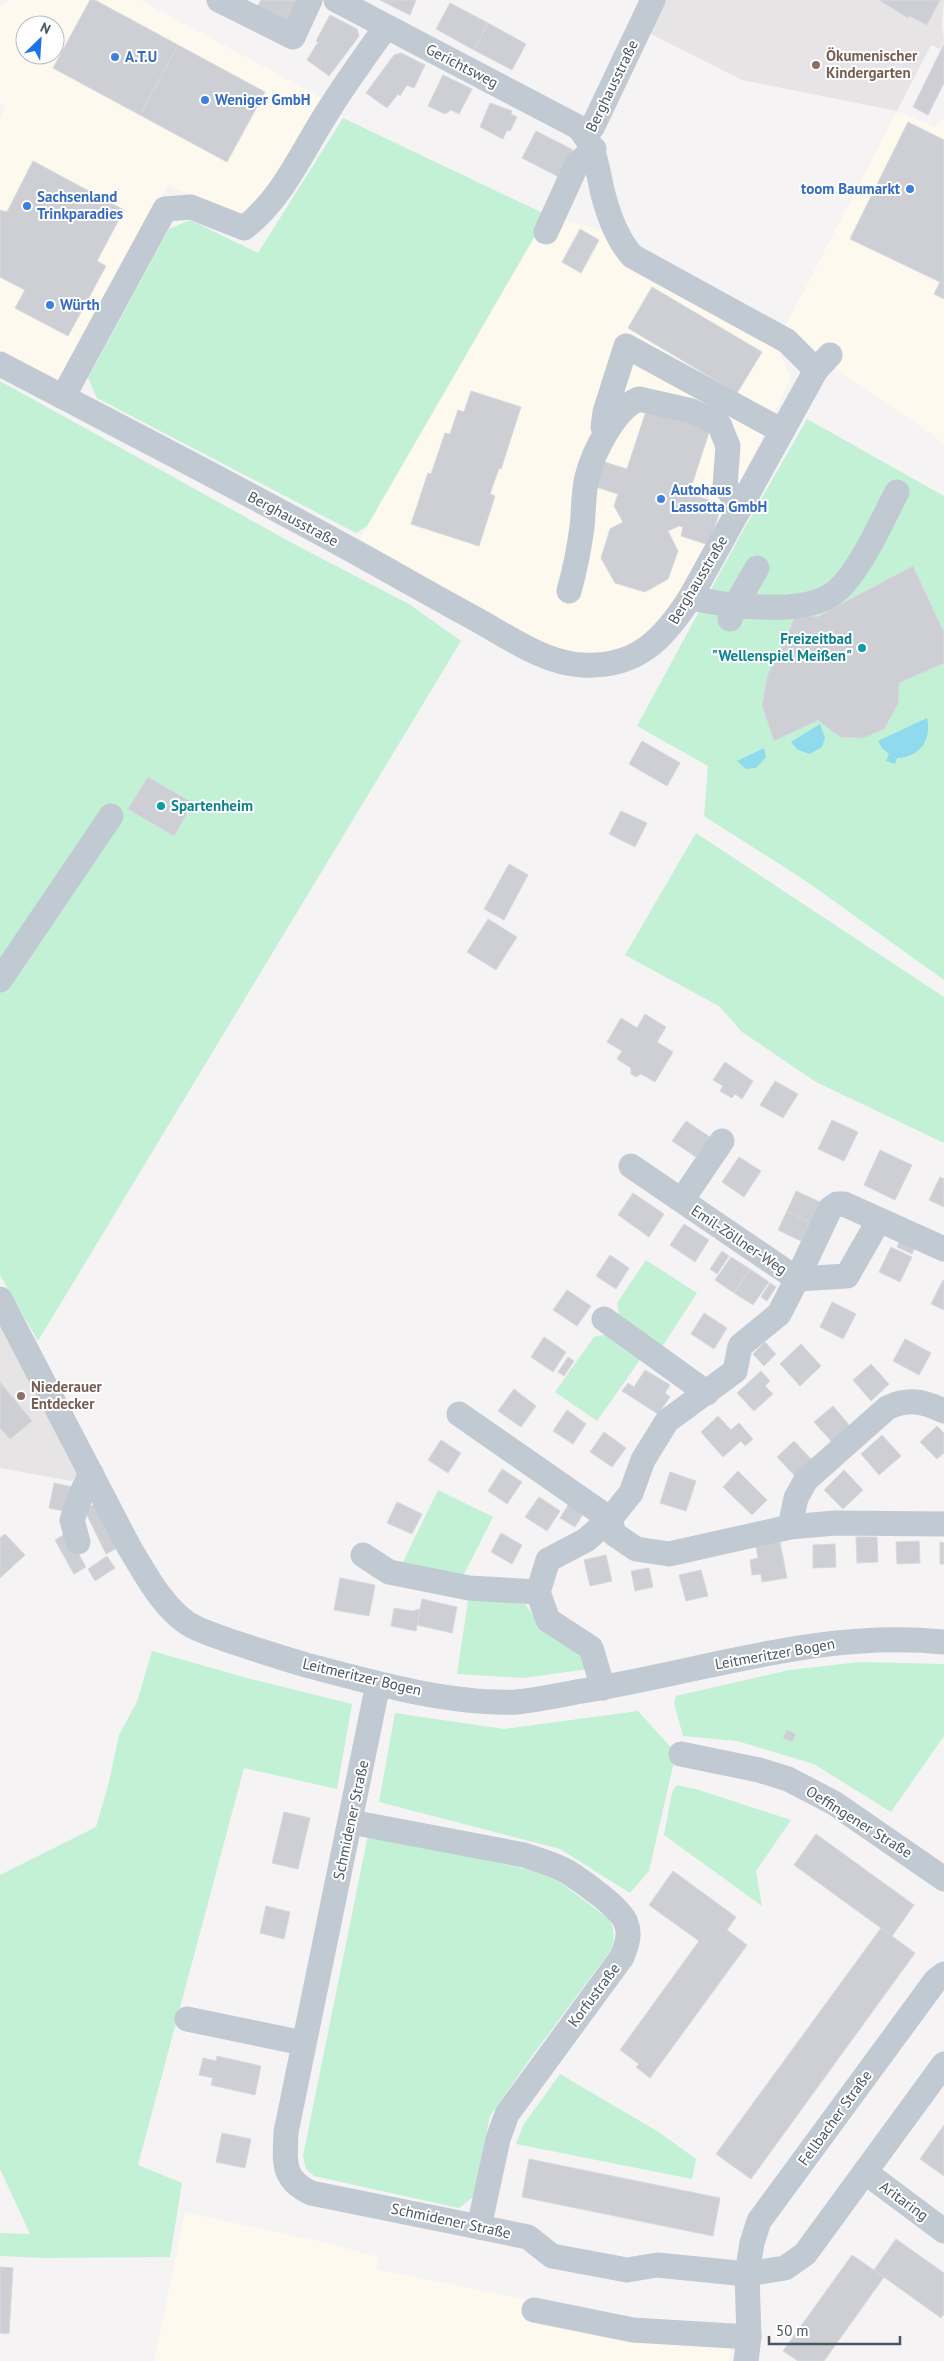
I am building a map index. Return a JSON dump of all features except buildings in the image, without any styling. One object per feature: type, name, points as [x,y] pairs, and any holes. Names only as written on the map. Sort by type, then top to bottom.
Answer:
[{"type":"street","points":[[219,0],[293,37],[310,0]]},
{"type":"street","name":"Gerichtsweg","points":[[336,0],[559,116],[578,127],[590,142]]},
{"type":"street","name":"Berghausstraße","points":[[0,364],[360,555],[521,644],[556,660],[581,665],[609,665],[638,655],[666,632],[690,598],[782,431],[823,363],[803,344],[773,332],[632,256],[616,233],[603,196],[590,142],[594,126],[653,0]]},
{"type":"street","points":[[63,397],[165,209],[191,207],[244,228],[260,215],[283,184],[326,114],[386,27]]},
{"type":"street","points":[[546,232],[577,164],[590,142]]},
{"type":"street","points":[[602,442],[605,412],[626,346],[782,431]]},
{"type":"street","points":[[570,591],[577,562],[588,476],[602,442],[622,408],[639,399],[692,411],[719,424],[728,446],[726,486],[741,507]]},
{"type":"street","points":[[690,598],[733,612],[808,604],[827,598],[840,590],[852,575],[897,492]]},
{"type":"street","points":[[733,612],[757,568]]},
{"type":"street","points":[[0,980],[111,816]]},
{"type":"street","name":"Emil-Zöllner-Weg","points":[[682,1200],[722,1142]]},
{"type":"street","name":"Emil-Zöllner-Weg","points":[[631,1166],[797,1279]]},
{"type":"street","points":[[603,1688],[591,1648],[548,1620],[538,1592],[548,1560],[586,1540],[610,1519],[631,1493],[643,1460],[667,1421],[735,1371],[740,1346],[780,1314],[830,1209],[837,1204],[844,1204],[944,1250]]},
{"type":"street","points":[[797,1279],[847,1276],[879,1220]]},
{"type":"street","name":"Leitmeritzer Bogen","points":[[0,1300],[151,1582],[187,1623],[204,1632],[274,1656],[378,1684],[462,1699],[517,1702],[603,1688],[765,1653],[813,1646],[880,1639],[944,1642]]},
{"type":"street","points":[[604,1319],[706,1393]]},
{"type":"street","points":[[790,1527],[796,1498],[806,1480],[886,1408],[897,1403],[920,1401],[944,1411]]},
{"type":"street","points":[[459,1414],[610,1519],[614,1534],[636,1549],[669,1554],[790,1527],[835,1523],[944,1524]]},
{"type":"street","points":[[78,1542],[72,1520],[91,1473]]},
{"type":"street","points":[[364,1555],[389,1572],[468,1588],[538,1592]]},
{"type":"street","name":"Schmidener Straße","points":[[378,1684],[286,2132],[285,2163],[290,2176],[297,2186],[311,2193],[528,2237],[552,2256],[627,2270],[658,2265],[747,2274]]},
{"type":"street","name":"Oeffingener Straße","points":[[681,1754],[759,1770],[788,1779],[834,1803],[944,1880]]},
{"type":"street","name":"Korfustraße","points":[[351,1822],[524,1855],[550,1863],[568,1872],[615,1909],[626,1923],[628,1939],[622,1957],[507,2114],[498,2138],[479,2227]]},
{"type":"street","name":"Fellbacher Straße","points":[[748,2349],[747,2274],[752,2243],[759,2221],[936,1980],[944,1974]]},
{"type":"street","points":[[187,2019],[303,2043]]},
{"type":"street","points":[[747,2274],[784,2268],[805,2254],[944,2064]]},
{"type":"street","name":"Aritaring","points":[[865,2172],[944,2231]]},
{"type":"street","points":[[534,2310],[633,2330],[748,2349]]},
{"type":"shaded area","points":[[9,0],[140,0],[324,99],[257,208],[239,214],[203,201],[168,185],[57,387],[0,356],[0,117],[6,106],[0,103],[0,7]]},
{"type":"shaded area","name":"Ökumenischer Kindergarten","points":[[660,0],[944,0],[942,23],[944,41],[940,49],[931,45],[897,111],[742,80],[645,31]]},
{"type":"shaded area","points":[[897,111],[935,127],[944,118],[944,443],[835,369],[785,327]]},
{"type":"shaded area","points":[[547,215],[608,232],[612,252],[776,345],[791,378],[690,585],[655,632],[608,657],[556,651],[490,616],[360,539]]},
{"type":"shaded area","name":"Niederauer Entdecker","points":[[0,1324],[81,1473],[71,1481],[0,1468]]},
{"type":"shaded area","points":[[185,2212],[332,2244],[378,2257],[376,2269],[732,2342],[729,2361],[154,2361]]},
{"type":"green space","points":[[343,118],[547,215],[367,526],[356,533],[97,398],[88,378],[169,229],[190,220],[258,253]]},
{"type":"green space","points":[[0,381],[294,544],[409,604],[461,641],[38,1341],[0,1275]]},
{"type":"green space","points":[[807,419],[944,496],[944,980],[806,881],[704,816],[708,766],[637,726],[740,536]]},
{"type":"green space","points":[[696,833],[944,997],[944,1143],[816,1082],[742,1032],[719,1006],[625,955]]},
{"type":"green space","points":[[646,1260],[697,1293],[660,1350],[620,1322],[617,1303]]},
{"type":"green space","points":[[612,1333],[644,1354],[597,1421],[555,1392],[594,1337]]},
{"type":"green space","points":[[438,1490],[493,1517],[461,1580],[402,1564]]},
{"type":"green space","points":[[469,1595],[525,1604],[547,1634],[581,1650],[589,1669],[523,1678],[457,1674]]},
{"type":"green space","points":[[152,1651],[247,1678],[352,1704],[337,1789],[244,1768],[138,2165],[182,2183],[170,2257],[45,2258],[0,2256],[0,2233],[30,2234],[0,2169],[0,1875],[96,1827],[109,1782],[119,1735],[137,1702]]},
{"type":"green space","points":[[860,1662],[944,1664],[944,1736],[891,1812],[814,1764],[737,1741],[683,1736],[674,1703],[676,1696],[789,1670]]},
{"type":"green space","points":[[638,1711],[676,1753],[649,1871],[630,1893],[560,1849],[379,1802],[395,1713],[504,1729]]},
{"type":"green space","points":[[677,1785],[699,1790],[791,1820],[756,1871],[762,1906],[664,1835],[672,1792]]},
{"type":"green space","points":[[368,1835],[540,1872],[557,1880],[609,1919],[613,1930],[614,1938],[611,1950],[490,2116],[473,2197],[459,2208],[314,2176],[306,2169],[303,2156]]},
{"type":"green space","points":[[560,2074],[660,2133],[696,2159],[692,2179],[516,2144],[524,2124]]},
{"type":"water","points":[[927,718],[928,733],[926,740],[918,751],[905,757],[897,758],[895,764],[886,761],[889,754],[878,741]]},
{"type":"water","points":[[820,724],[825,738],[822,747],[810,754],[798,750],[791,742]]},
{"type":"water","points":[[764,748],[766,757],[756,768],[746,769],[737,761]]},
{"type":"place","name":"A.T.U","points":[[115,57]]},
{"type":"place","name":"Ökumenischer Kindergarten","points":[[816,65]]},
{"type":"place","name":"Weniger GmbH","points":[[205,100]]},
{"type":"place","name":"toom Baumarkt","points":[[910,189]]},
{"type":"place","name":"Sachsenland Trinkparadies","points":[[27,206]]},
{"type":"place","name":"Würth","points":[[50,305]]},
{"type":"place","name":"Autohaus Lassotta GmbH","points":[[661,499]]},
{"type":"place","name":"Freizeitbad \"Wellenspiel Meißen\"","points":[[862,648]]},
{"type":"place","name":"Spartenheim","points":[[161,806]]},
{"type":"place","name":"Niederauer Entdecker","points":[[21,1396]]}]
